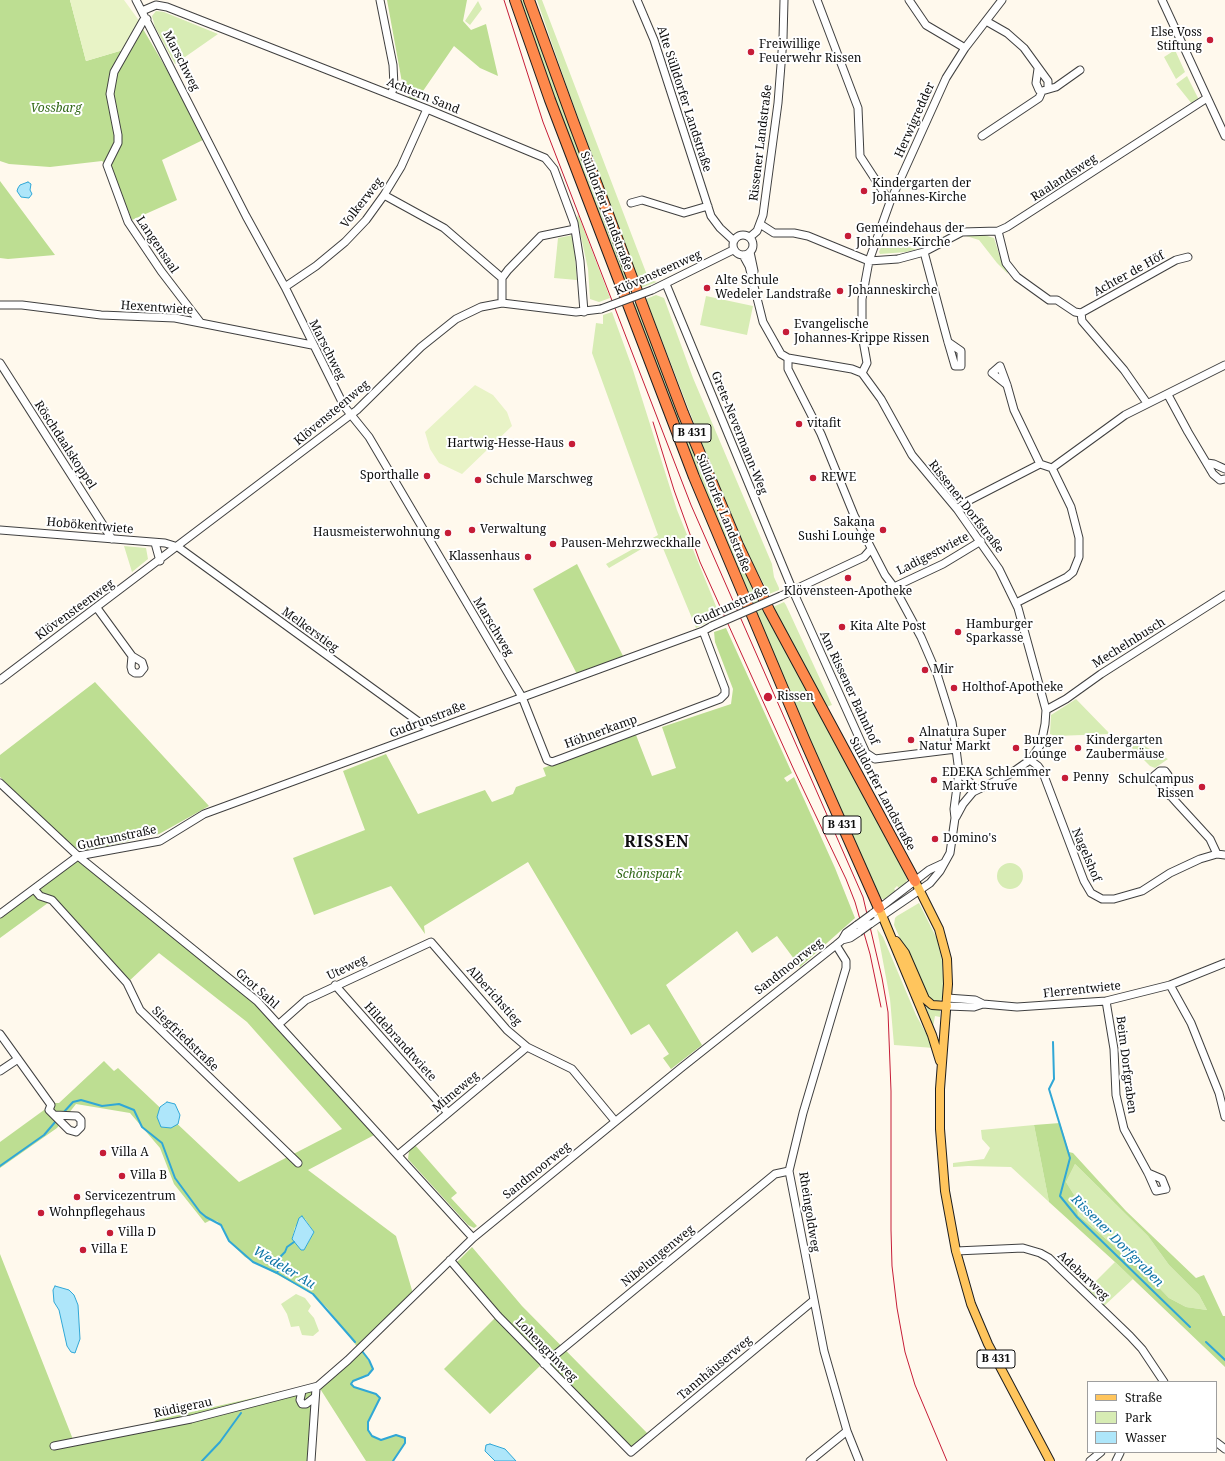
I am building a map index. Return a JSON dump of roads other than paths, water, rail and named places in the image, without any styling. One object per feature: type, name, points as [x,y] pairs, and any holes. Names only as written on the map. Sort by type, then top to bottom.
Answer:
[{"type":"highway","name":"Sülldorfer Landstraße","points":[[515,0],[553,107],[694,477],[878,913]]},
{"type":"highway","name":"Sülldorfer Landstraße","points":[[530,0],[573,121],[683,413],[741,552],[769,610],[915,881]]},
{"type":"main road","name":"Sülldorfer Landstraße","points":[[915,881],[920,890]]},
{"type":"main road","name":"B 431","points":[[920,890],[935,918],[943,941],[948,971],[942,1065],[940,1130],[945,1191],[956,1251],[971,1304],[988,1344],[1050,1461]]},
{"type":"main road","name":"B 431","points":[[878,913],[889,933],[932,1035],[942,1065]]},
{"type":"main road","points":[[889,933],[905,953],[925,999],[932,1005],[947,1002]]},
{"type":"street","name":"Marschweg","points":[[136,0],[246,216],[285,287],[312,345],[344,406],[369,437],[522,697]]},
{"type":"street","points":[[380,0],[394,65],[394,86],[392,95]]},
{"type":"street","name":"Alte Sülldorfer Landstraße","points":[[637,0],[654,40],[708,206],[717,224],[733,240]]},
{"type":"street","name":"Rissener Landstraße","points":[[750,237],[757,231],[763,215],[778,103],[783,39],[784,0]]},
{"type":"street","points":[[817,0],[858,108],[860,156],[890,202]]},
{"type":"street","points":[[909,0],[926,25],[956,41],[965,48]]},
{"type":"street","name":"Herwigredder","points":[[869,261],[890,202],[946,78],[965,48],[1002,0]]},
{"type":"street","points":[[1162,0],[1225,136]]},
{"type":"street","name":"Achtern Sand","points":[[142,11],[156,5],[167,7],[426,108],[545,158],[554,169],[575,229],[580,256],[584,312]]},
{"type":"street","name":"Langensaal","points":[[147,19],[142,21],[114,72],[110,94],[118,135],[118,143],[107,165],[128,222],[161,271],[200,322]]},
{"type":"street","points":[[982,136],[1039,98],[1045,90],[1048,81],[1024,48],[1007,33],[986,21]]},
{"type":"street","points":[[1038,69],[1036,84],[1039,90],[1056,87],[1080,70]]},
{"type":"street","name":"Raalandsweg","points":[[760,224],[774,233],[794,233],[808,236],[852,256],[869,261],[898,258],[924,252],[962,232],[998,231],[1026,215],[1207,98]]},
{"type":"street","name":"Volkerweg","points":[[285,287],[316,266],[345,242],[366,220],[384,196],[401,167],[426,108]]},
{"type":"street","points":[[384,196],[444,228],[502,278]]},
{"type":"street","points":[[631,203],[642,200],[684,213],[708,206]]},
{"type":"street","points":[[502,303],[502,278],[541,236],[575,229]]},
{"type":"street","points":[[998,231],[1006,262],[1017,277],[1049,300],[1057,300],[1075,312],[1081,313],[1082,321],[1124,370],[1147,404]]},
{"type":"street","points":[[743,255],[750,252],[753,246],[750,237],[743,234],[739,235],[733,240],[733,250],[743,255],[749,266],[761,315],[769,335],[781,354],[788,358],[852,369],[862,373],[867,363],[862,335],[862,299],[869,261]]},
{"type":"street","name":"Klövensteenweg","points":[[0,680],[160,561],[351,415],[422,347],[456,319],[481,307],[502,303],[570,312],[584,312],[601,309],[666,284],[733,250]]},
{"type":"street","points":[[750,252],[755,272],[755,288]]},
{"type":"street","points":[[924,252],[948,342]]},
{"type":"street","name":"Achter de Höf","points":[[1081,313],[1176,260],[1188,257]]},
{"type":"street","name":"Grete-Nevermann-Weg","points":[[666,284],[793,591]]},
{"type":"street","name":"Hexentwiete","points":[[0,305],[22,305],[101,315],[175,318],[312,345]]},
{"type":"street","points":[[788,358],[788,369],[821,434],[854,515],[871,550],[885,575],[894,587],[921,637],[937,674],[952,722],[959,772],[954,809],[956,818],[950,853],[935,878],[920,890],[878,913]]},
{"type":"street","name":"Röschdaalskoppel","points":[[0,363],[112,539]]},
{"type":"street","points":[[1052,468],[1113,423],[1147,404],[1225,365]]},
{"type":"street","name":"Rissener Dorfstraße","points":[[862,373],[881,400],[912,455],[957,509],[981,541],[999,569],[1016,603],[1046,710],[1041,744],[1030,760],[1010,774],[977,789],[964,801],[956,818]]},
{"type":"street","points":[[1007,385],[1014,410],[1040,464]]},
{"type":"street","points":[[1168,394],[1207,463],[1218,479],[1225,480]]},
{"type":"street","points":[[1207,463],[1214,464],[1225,469]]},
{"type":"street","points":[[957,509],[968,501],[1040,464],[1052,468],[1071,507],[1079,538],[1079,557],[1073,572],[1067,577],[1016,603]]},
{"type":"street","name":"Hobökentwiete","points":[[0,530],[155,543],[178,547]]},
{"type":"street","name":"Ladigestwiete","points":[[894,587],[943,564],[981,541]]},
{"type":"street","points":[[155,543],[160,561]]},
{"type":"street","name":"Melkerstieg","points":[[178,547],[430,730]]},
{"type":"street","name":"Gudrunstraße","points":[[0,914],[78,856],[160,842],[204,814],[703,631],[793,591],[864,557],[871,550]]},
{"type":"street","name":"Am Rissener Bahnhof","points":[[793,591],[860,742],[869,757],[879,759],[956,749]]},
{"type":"street","name":"Mechelnbusch","points":[[1046,710],[1066,699],[1101,674],[1225,596]]},
{"type":"street","points":[[97,608],[132,656]]},
{"type":"street","name":"Höhnerkamp","points":[[522,697],[545,757],[552,762],[718,701],[725,695],[724,686],[703,631]]},
{"type":"street","name":"Nagelshof","points":[[1030,760],[1038,766],[1043,773],[1084,881],[1091,893],[1102,899],[1114,899],[1142,891],[1170,873],[1200,859],[1217,854],[1225,855]]},
{"type":"street","points":[[959,772],[977,789]]},
{"type":"street","name":"Grot Sahl","points":[[0,783],[78,856],[257,1001],[473,1238]]},
{"type":"street","points":[[1170,796],[1210,839],[1217,854]]},
{"type":"street","points":[[878,913],[915,881],[937,866],[944,864]]},
{"type":"street","name":"Siegfriedstraße","points":[[34,889],[40,896],[52,900],[127,983],[140,1010],[298,1163]]},
{"type":"street","name":"Sandmoorweg","points":[[858,928],[874,922],[878,913]]},
{"type":"street","name":"Sandmoorweg","points":[[316,1388],[359,1349],[473,1238],[842,940],[850,938],[858,928],[878,913]]},
{"type":"street","name":"Uteweg","points":[[279,1024],[306,1000],[335,985],[431,942]]},
{"type":"street","name":"Alberichstieg","points":[[431,942],[507,1030],[527,1047],[572,1069],[616,1121]]},
{"type":"street","name":"Rheingoldweg","points":[[836,945],[846,961],[846,968],[803,1113],[789,1171],[813,1301],[824,1351],[847,1431],[859,1461]]},
{"type":"street","name":"Flerrentwiete","points":[[947,1002],[974,1000],[983,1004],[1017,1007],[1106,1001],[1170,985],[1225,963]]},
{"type":"street","name":"Hildebrandtwiete","points":[[335,985],[448,1113]]},
{"type":"street","points":[[1170,985],[1191,1023],[1222,1091],[1225,1117]]},
{"type":"street","name":"Beim Dorfgraben","points":[[1106,1001],[1111,1029],[1116,1095],[1120,1114],[1132,1145],[1148,1173]]},
{"type":"street","points":[[0,1034],[51,1105],[49,1110],[55,1114],[71,1131],[75,1132],[80,1129],[82,1122],[77,1116],[69,1114],[55,1114]]},
{"type":"street","name":"Mimeweg","points":[[398,1155],[527,1047]]},
{"type":"street","points":[[0,1071],[18,1059]]},
{"type":"street","name":"Nibelungenweg","points":[[544,1364],[776,1174],[789,1171]]},
{"type":"street","name":"Adebarweg","points":[[956,1251],[1023,1248],[1040,1253],[1049,1258],[1134,1340],[1163,1381]]},
{"type":"street","name":"Lohengrinweg","points":[[450,1260],[498,1316],[631,1452]]},
{"type":"street","name":"Tannhäuserweg","points":[[631,1452],[813,1301]]},
{"type":"street","points":[[311,1461],[316,1388]]},
{"type":"street","name":"Rüdigerau","points":[[54,1446],[191,1419],[316,1388]]},
{"type":"street","points":[[302,1391],[300,1402],[303,1405],[315,1397]]},
{"type":"street","points":[[810,1461],[847,1431]]},
{"type":"street","points":[[1217,1443],[1225,1449]]},
{"type":"street","points":[[1090,1461],[1101,1453]]},
{"type":"water","points":[[28,182],[31,184],[30,190],[32,194],[29,198],[21,197],[17,191],[18,188],[20,185]]},
{"type":"water","points":[[167,1102],[175,1104],[180,1115],[178,1124],[171,1128],[161,1127],[157,1117],[160,1107]]},
{"type":"water","points":[[302,1216],[314,1232],[304,1250],[301,1250],[292,1239],[299,1218]]},
{"type":"water","points":[[55,1286],[69,1290],[74,1295],[78,1305],[80,1339],[75,1353],[71,1352],[67,1346],[59,1310],[54,1302],[53,1290]]},
{"type":"water","points":[[490,1444],[505,1449],[516,1461],[495,1461],[485,1451],[486,1445]]},
{"type":"waterway","name":"Rissener Dorfgraben","points":[[1053,1042],[1054,1079],[1049,1089],[1070,1158],[1060,1196],[1077,1217],[1190,1327]]},
{"type":"waterway","name":"Wedeler Au","points":[[63,1113],[73,1102],[81,1100],[102,1106],[119,1104],[134,1110],[142,1127],[162,1143],[175,1178],[200,1212],[221,1225],[229,1241],[253,1262],[277,1273],[313,1294],[355,1342]]},
{"type":"waterway","name":"Wedeler Au","points":[[0,1166],[44,1135],[56,1121]]},
{"type":"waterway","points":[[277,1273],[280,1267],[281,1256],[287,1247],[294,1242]]},
{"type":"waterway","name":"Rissener Dorfgraben","points":[[1206,1342],[1225,1360]]},
{"type":"waterway","name":"Wedeler Au","points":[[362,1351],[369,1360],[373,1369],[368,1375],[353,1381],[351,1384],[354,1387],[376,1394],[380,1398],[368,1422],[368,1430],[372,1436],[381,1440],[396,1435],[405,1438],[405,1443],[393,1461]]},
{"type":"waterway","name":"Rüdigerau","points":[[202,1461],[220,1442],[241,1413]]},
{"type":"tram line","points":[[504,0],[543,122],[691,505],[863,897],[882,978],[888,1012],[891,1091],[892,1266],[897,1308],[905,1352],[915,1385],[947,1461]]},
{"type":"tram line","points":[[653,422],[674,490],[700,562],[794,770],[846,879],[855,902],[870,954],[881,1007]]},
{"type":"place","name":"Else Voss Stiftung","points":[[1210,40]]},
{"type":"place","name":"Freiwillige Feuerwehr Rissen","points":[[751,52]]},
{"type":"place","name":"Kindergarten der Johannes-Kirche","points":[[864,191]]},
{"type":"place","name":"Gemeindehaus der Johannes-Kirche","points":[[848,236]]},
{"type":"place","name":"Alte Schule Wedeler Landstraße","points":[[707,288]]},
{"type":"place","name":"Johanneskirche","points":[[840,291]]},
{"type":"place","name":"Evangelische Johannes-Krippe Rissen","points":[[786,332]]},
{"type":"place","name":"vitafit","points":[[799,424]]},
{"type":"place","name":"Hartwig-Hesse-Haus","points":[[572,444]]},
{"type":"place","name":"Sporthalle","points":[[427,476]]},
{"type":"place","name":"REWE","points":[[813,478]]},
{"type":"place","name":"Schule Marschweg","points":[[478,480]]},
{"type":"place","name":"Verwaltung","points":[[472,530]]},
{"type":"place","name":"Sakana Sushi Lounge","points":[[883,530]]},
{"type":"place","name":"Hausmeisterwohnung","points":[[448,533]]},
{"type":"place","name":"Pausen-Mehrzweckhalle","points":[[553,544]]},
{"type":"place","name":"Klassenhaus","points":[[528,557]]},
{"type":"place","name":"Klövensteen-Apotheke","points":[[848,578]]},
{"type":"place","name":"Kita Alte Post","points":[[842,627]]},
{"type":"place","name":"Hamburger Sparkasse","points":[[958,632]]},
{"type":"place","name":"Mir","points":[[925,670]]},
{"type":"place","name":"Holthof-Apotheke","points":[[954,688]]},
{"type":"place","name":"Rissen","points":[[768,697]]},
{"type":"place","name":"Alnatura Super Natur Markt","points":[[911,740]]},
{"type":"place","name":"Burger Lounge","points":[[1016,748]]},
{"type":"place","name":"Kindergarten Zaubermäuse","points":[[1078,748]]},
{"type":"place","name":"Penny","points":[[1065,778]]},
{"type":"place","name":"EDEKA Schlemmer Markt Struve","points":[[934,780]]},
{"type":"place","name":"Schulcampus Rissen","points":[[1202,787]]},
{"type":"place","name":"Domino's","points":[[935,839]]},
{"type":"place","name":"Villa A","points":[[103,1153]]},
{"type":"place","name":"Villa B","points":[[122,1176]]},
{"type":"place","name":"Servicezentrum","points":[[77,1197]]},
{"type":"place","name":"Wohnpflegehaus","points":[[41,1213]]},
{"type":"place","name":"Villa D","points":[[110,1233]]},
{"type":"place","name":"Villa E","points":[[83,1250]]},
{"type":"district","name":"RISSEN","points":[[657,842]]},
{"type":"park label","name":"Vossbarg","points":[[56,109]]},
{"type":"park label","name":"Schönspark","points":[[649,875]]}]
